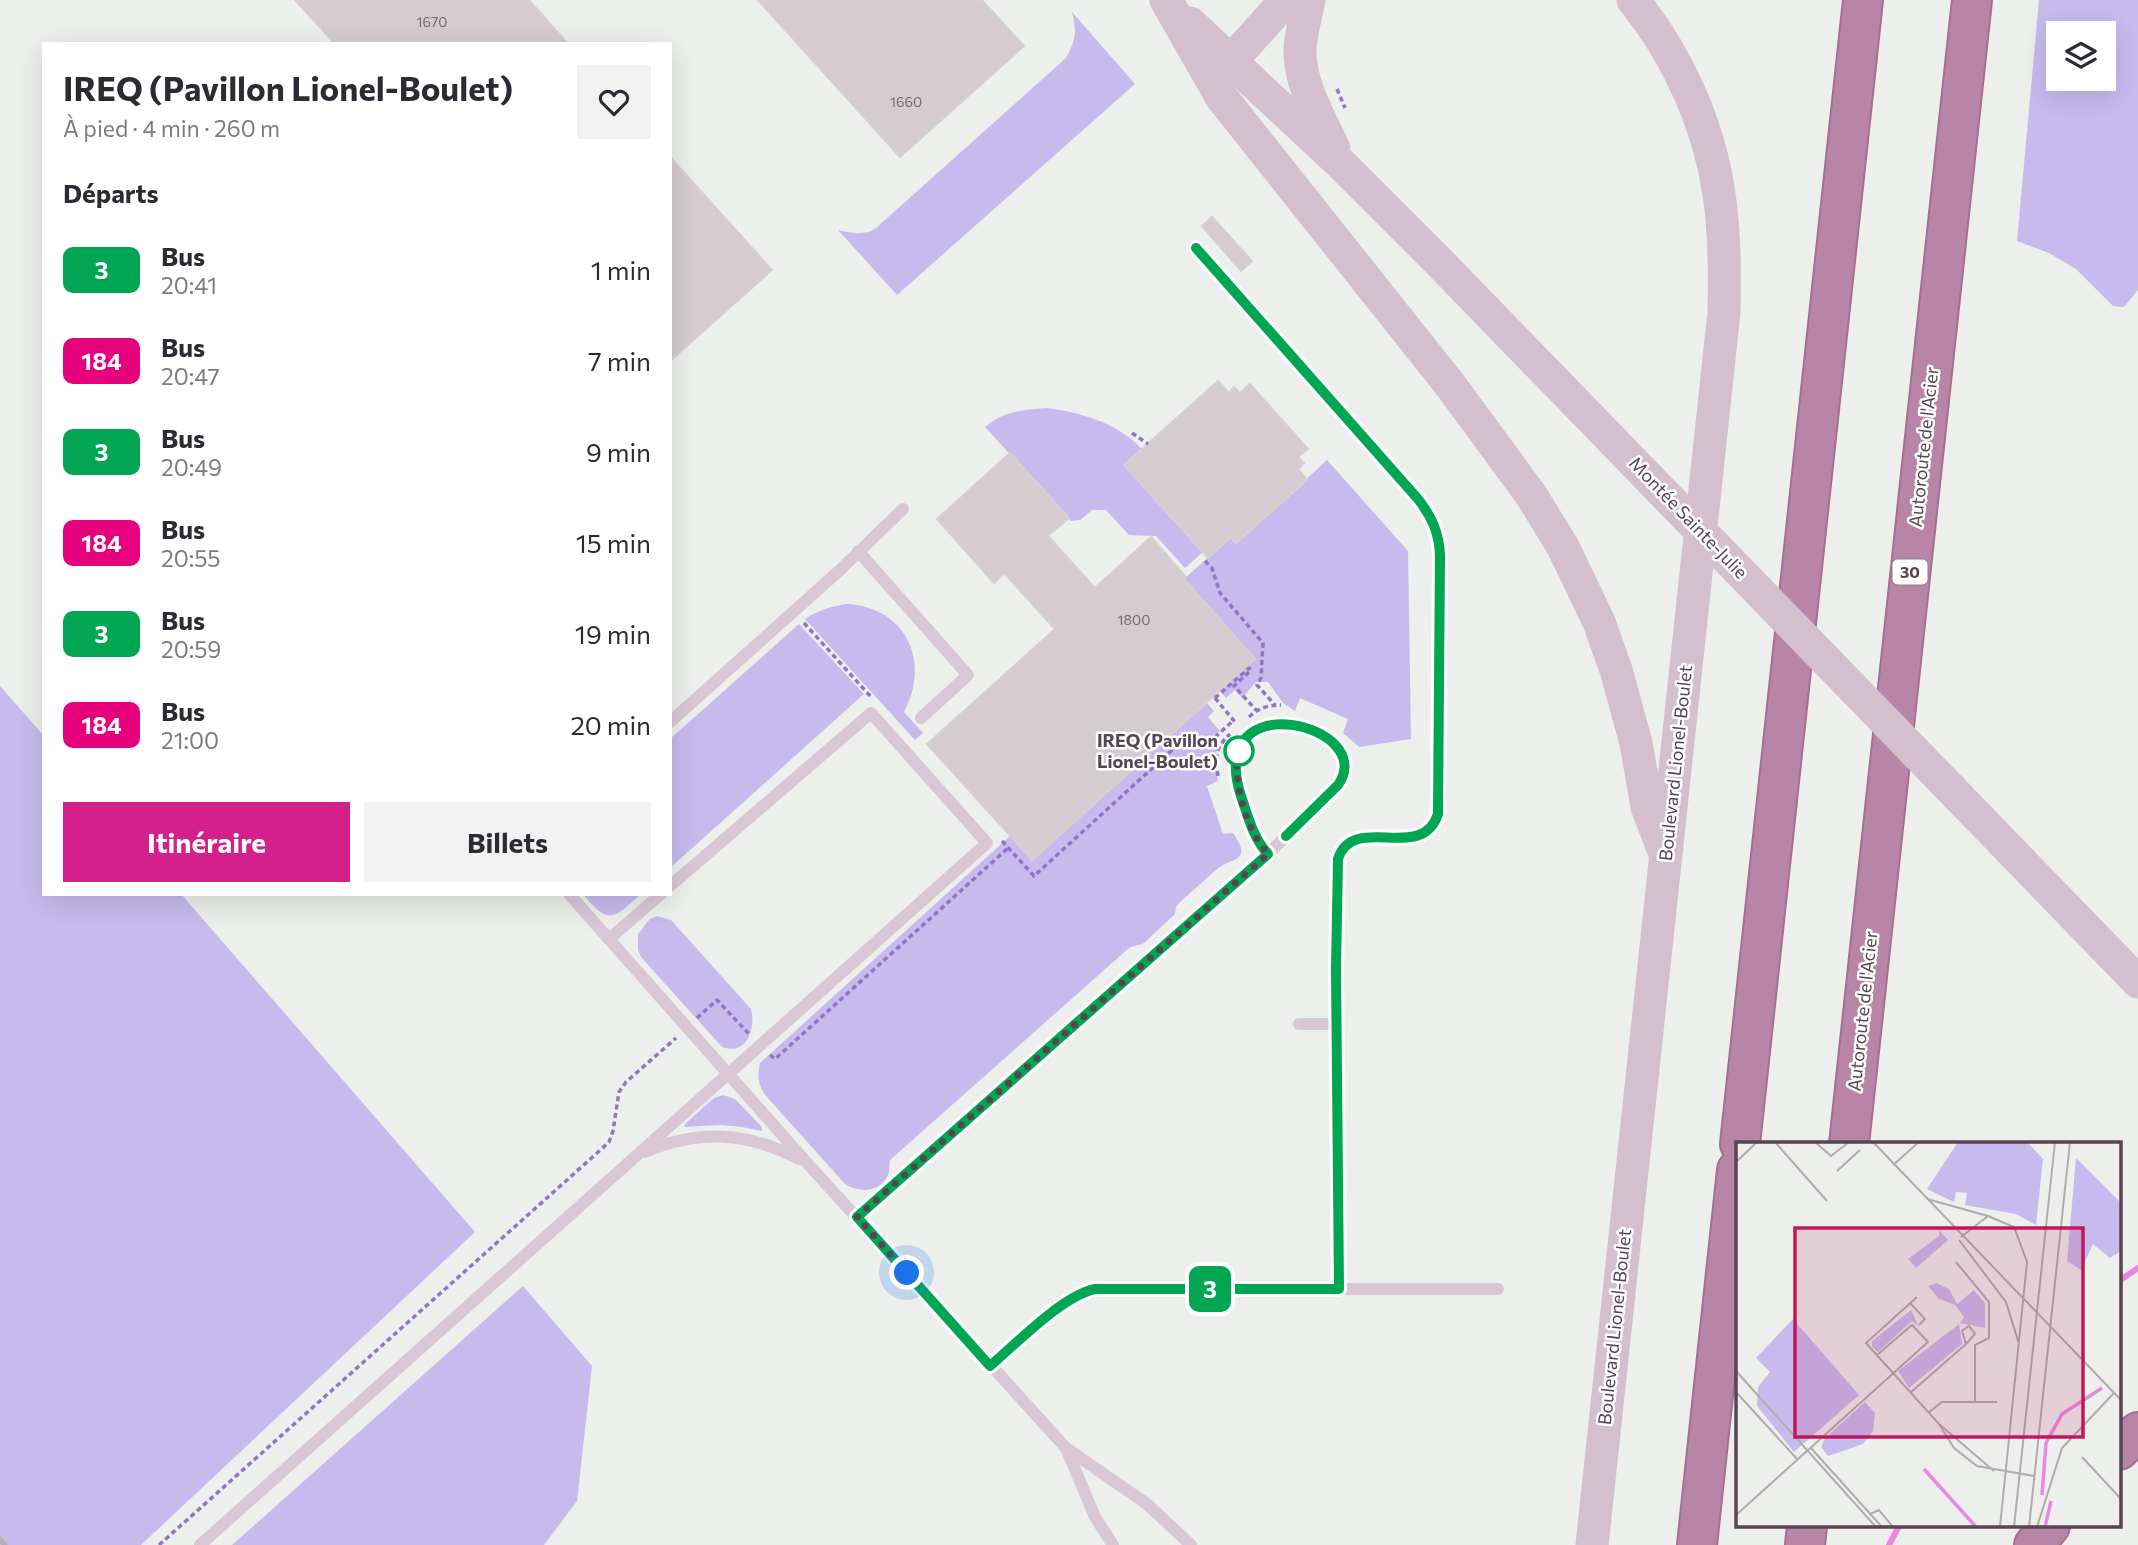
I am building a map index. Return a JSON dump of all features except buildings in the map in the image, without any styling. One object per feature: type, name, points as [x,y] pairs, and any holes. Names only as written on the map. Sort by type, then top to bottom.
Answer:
[{"type":"highway","points":[[1740,1142],[1863,0]]},
{"type":"highway","name":"Autoroute de l'Acier","points":[[1849,1142],[1972,0]]},
{"type":"highway","points":[[1697,1545],[1736,1180]]},
{"type":"highway","points":[[2120,1449],[2138,1432]]},
{"type":"highway","points":[[2034,1545],[2048,1528]]},
{"type":"main road","points":[[1166,0],[1231,61],[1286,0]]},
{"type":"main road","points":[[1166,0],[1222,98],[1451,386],[1531,495],[1557,538],[1583,586],[1608,647],[1630,719],[1647,807],[1665,854]]},
{"type":"main road","points":[[1310,0],[1300,49],[1302,70],[1307,88],[1340,164]]},
{"type":"main road","name":"Boulevard Lionel-Boulet","points":[[1592,1545],[1724,312],[1725,251],[1719,190],[1708,145],[1681,74],[1633,0]]},
{"type":"main road","name":"Montée Sainte-Julie","points":[[1231,61],[1442,265],[2138,982]]},
{"type":"lane","points":[[1196,248],[1418,499],[1432,519],[1438,536],[1438,814],[1430,829],[1421,835],[1360,838],[1350,842],[1339,854],[1337,866],[1339,1289]]},
{"type":"lane","points":[[672,720],[840,570],[903,509]]},
{"type":"lane","points":[[858,551],[968,675],[920,718]]},
{"type":"lane","points":[[204,1543],[987,843],[870,713],[672,884]]},
{"type":"lane","points":[[857,1217],[1268,854],[1338,785],[1346,767],[1339,747],[1328,738],[1293,724],[1260,727],[1240,746],[1237,757],[1237,782],[1256,837],[1268,854]]},
{"type":"lane","points":[[571,896],[808,1164],[1066,1448],[1147,1504],[1191,1545]]},
{"type":"lane","points":[[609,939],[659,896]]},
{"type":"lane","points":[[1299,1024],[1337,1024]]},
{"type":"lane","points":[[635,1156],[673,1141],[731,1136],[767,1145],[808,1164]]},
{"type":"lane","points":[[990,1366],[1065,1303],[1095,1289],[1498,1289]]},
{"type":"lane","points":[[1066,1448],[1095,1517],[1113,1545]]},
{"type":"path","points":[[1132,433],[1148,444]]},
{"type":"path","points":[[1205,561],[1212,568],[1220,593],[1263,643],[1261,678],[1257,685],[1275,705]]},
{"type":"path","points":[[801,620],[878,705]]},
{"type":"path","points":[[996,835],[1034,876],[1180,743],[1214,738],[1234,720],[1214,697],[1249,668],[1251,670],[1234,686],[1256,710]]},
{"type":"path","points":[[769,1053],[775,1059],[1008,848]]},
{"type":"path","points":[[696,1018],[717,1000],[750,1035]]},
{"type":"path","points":[[159,1545],[603,1148],[609,1142],[613,1131],[619,1092],[626,1082],[677,1037]]},
{"type":"shaded area","points":[[2039,0],[2138,0],[2138,290],[2124,307],[2113,306],[2076,269],[2049,253],[2017,241]]},
{"type":"shaded area","points":[[1072,12],[1135,84],[897,295],[838,230],[863,233],[876,228],[1066,58],[1075,36]]},
{"type":"shaded area","points":[[1046,408],[1098,420],[1122,432],[1142,449],[1203,552],[1185,568],[1156,536],[1129,535],[1106,510],[1092,510],[1080,520],[1071,521],[985,427],[1006,414]]},
{"type":"shaded area","points":[[1327,460],[1408,551],[1411,739],[1359,747],[1343,733],[1348,719],[1300,698],[1295,711],[1283,703],[1268,682],[1256,682],[1242,698],[1235,690],[1226,698],[1220,691],[1255,659],[1184,579],[1231,537],[1237,543]]},
{"type":"shaded area","points":[[848,604],[868,608],[885,616],[899,627],[908,641],[914,657],[915,675],[912,693],[904,712],[923,733],[915,740],[805,619],[826,609]]},
{"type":"shaded area","points":[[799,624],[864,694],[672,866],[672,737]]},
{"type":"shaded area","points":[[0,686],[42,734],[42,896],[183,896],[475,1232],[141,1545],[0,1545]]},
{"type":"shaded area","points":[[1207,703],[1214,711],[1208,717],[1220,731],[1214,735],[1212,741],[1218,748],[1214,760],[1218,781],[1207,786],[1223,834],[1233,833],[1239,842],[1241,854],[1217,869],[1179,903],[1175,914],[1144,943],[1129,948],[890,1160],[889,1173],[883,1183],[868,1190],[845,1184],[766,1096],[759,1081],[760,1063],[1010,836],[1033,859]]},
{"type":"shaded area","points":[[585,896],[639,896],[624,909],[611,915],[605,915]]},
{"type":"shaded area","points":[[657,916],[671,920],[751,1009],[751,1032],[738,1048],[722,1047],[641,957],[638,934],[650,919]]},
{"type":"shaded area","points":[[723,1095],[735,1099],[762,1127],[762,1131],[721,1125],[685,1127],[685,1124],[714,1098]]},
{"type":"shaded area","points":[[523,1286],[592,1366],[577,1501],[544,1545],[232,1545]]},
{"type":"waterway","points":[[2120,1280],[2138,1268]]},
{"type":"waterway","points":[[1889,1545],[1898,1528]]},
{"type":"railway","points":[[0,1539],[5,1545]]},
{"type":"bus line","name":"3","points":[[1196,248],[1418,499],[1436,527],[1440,555],[1438,814],[1430,829],[1421,835],[1360,838],[1346,846],[1339,854],[1336,969],[1339,1289],[1095,1289],[1075,1296],[1065,1303],[990,1366],[857,1217],[1268,854],[1256,837],[1249,819],[1237,782],[1236,769],[1240,746],[1260,727],[1270,724],[1293,724],[1328,738],[1339,747],[1346,767],[1338,785],[1286,836]]},
{"type":"place","name":"IREQ (Pavillon Lionel-Boulet)","points":[[1239,751]]},
{"type":"route","points":[[907,1273],[857,1217],[1268,854],[1256,837],[1237,782],[1240,746],[1239,751]]}]
